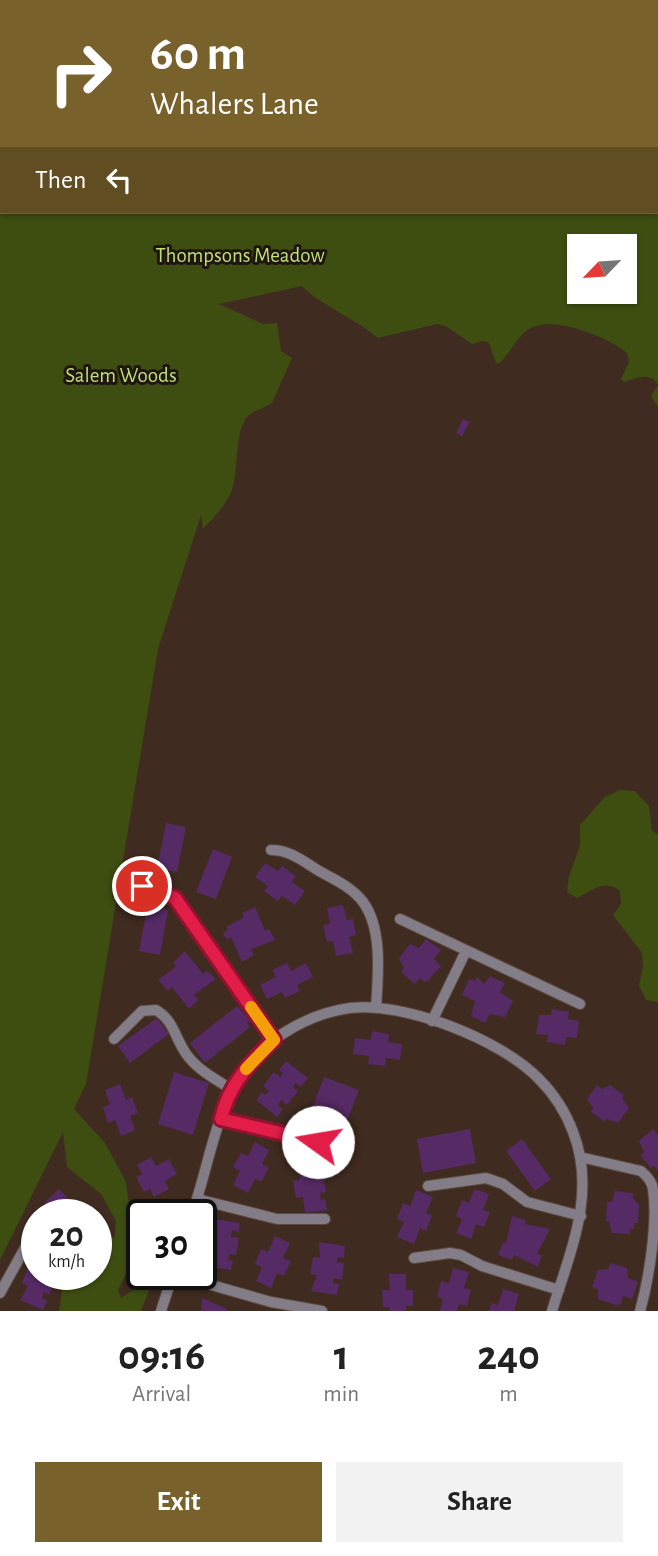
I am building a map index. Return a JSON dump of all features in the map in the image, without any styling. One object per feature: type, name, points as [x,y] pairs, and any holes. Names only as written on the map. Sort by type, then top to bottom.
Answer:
[{"type":"street","points":[[271,850],[283,850],[297,857],[345,886],[362,901],[373,922],[376,1008]]},
{"type":"street","points":[[142,886],[175,898],[274,1040]]},
{"type":"street","points":[[400,919],[580,1004]]},
{"type":"street","points":[[432,1021],[466,951]]},
{"type":"street","points":[[197,1199],[232,1089],[252,1061],[274,1040],[327,1012],[353,1007],[376,1008],[432,1021],[489,1045],[518,1061],[538,1078],[563,1111],[573,1132],[580,1157],[583,1189],[581,1216],[552,1311]]},
{"type":"street","points":[[114,1039],[142,1011],[156,1010],[170,1022],[180,1045],[195,1065],[232,1089]]},
{"type":"street","points":[[221,1119],[318,1142]]},
{"type":"street","points":[[580,1157],[632,1167],[648,1176],[653,1188],[651,1241],[640,1311]]},
{"type":"street","points":[[428,1186],[486,1178],[503,1184],[534,1205],[581,1216]]},
{"type":"street","points":[[217,1204],[277,1219],[326,1219]]},
{"type":"street","points":[[414,1258],[450,1253],[461,1255],[482,1266],[559,1290]]},
{"type":"street","points":[[0,1293],[21,1255]]},
{"type":"street","points":[[217,1287],[322,1311]]},
{"type":"street","points":[[161,1311],[168,1290]]},
{"type":"green space","name":"Salem Woods","points":[[0,214],[658,214],[658,385],[647,377],[624,382],[621,379],[629,362],[627,353],[594,334],[565,326],[539,325],[529,329],[500,363],[496,363],[489,343],[483,341],[472,344],[446,326],[437,324],[378,338],[317,299],[302,286],[219,304],[263,324],[277,323],[281,351],[292,358],[272,403],[248,416],[244,423],[232,490],[226,501],[203,529],[201,515],[158,649],[86,1084],[74,1109],[105,1143],[126,1182],[128,1199],[126,1199],[126,1274],[118,1290],[121,1298],[133,1290],[149,1290],[141,1311],[59,1311],[63,1290],[112,1290],[112,1239],[115,1236],[116,1221],[112,1214],[112,1199],[104,1199],[67,1167],[63,1132],[30,1199],[21,1199],[21,1217],[0,1260]]},
{"type":"green space","points":[[658,385],[658,407],[651,396]]},
{"type":"green space","points":[[620,790],[635,791],[649,806],[652,831],[658,834],[658,1002],[646,1000],[639,985],[643,967],[642,953],[613,915],[621,904],[620,891],[614,887],[603,886],[577,898],[567,892],[569,876],[580,846],[580,825],[605,797]]},
{"type":"building","points":[[463,419],[470,422],[462,436],[456,433]]},
{"type":"building","points":[[166,823],[186,827],[177,872],[157,868]]},
{"type":"building","points":[[213,849],[232,857],[216,899],[196,892]]},
{"type":"building","points":[[265,863],[278,871],[282,866],[296,876],[292,882],[305,891],[295,905],[282,896],[278,901],[264,891],[268,886],[255,877]]},
{"type":"building","points":[[343,905],[347,920],[353,919],[356,935],[349,937],[353,953],[336,956],[333,941],[327,942],[323,925],[330,924],[327,908]]},
{"type":"building","points":[[147,907],[168,910],[160,955],[139,951]]},
{"type":"building","points":[[255,907],[265,931],[269,929],[275,940],[251,949],[254,955],[242,962],[231,937],[227,940],[223,933],[228,930],[226,927],[244,917],[242,913]]},
{"type":"building","points":[[426,939],[441,950],[434,959],[441,966],[429,980],[424,982],[420,978],[415,984],[401,972],[404,968],[399,958],[410,944],[419,948]]},
{"type":"building","points":[[185,951],[203,974],[207,971],[216,979],[194,995],[198,1000],[189,1009],[172,987],[168,991],[158,980],[176,966],[173,963]]},
{"type":"building","points":[[287,963],[291,971],[306,963],[313,977],[297,985],[300,991],[285,998],[282,992],[267,999],[260,985],[276,977],[272,970]]},
{"type":"building","points":[[490,976],[505,983],[500,992],[513,1001],[505,1017],[490,1014],[485,1023],[471,1016],[475,1001],[462,995],[469,979],[475,981],[477,977],[484,984]]},
{"type":"building","points":[[237,1006],[250,1021],[247,1023],[250,1027],[205,1063],[190,1043]]},
{"type":"building","points":[[552,1009],[569,1012],[568,1019],[579,1021],[577,1038],[566,1037],[565,1045],[547,1042],[548,1035],[536,1034],[539,1015],[551,1015]]},
{"type":"building","points":[[157,1018],[169,1034],[130,1063],[118,1046]]},
{"type":"building","points":[[372,1031],[389,1034],[388,1042],[402,1044],[400,1060],[386,1058],[385,1066],[368,1064],[369,1056],[353,1054],[355,1038],[371,1040]]},
{"type":"building","points":[[286,1061],[308,1078],[301,1087],[296,1083],[293,1087],[298,1091],[287,1105],[281,1100],[278,1105],[283,1109],[277,1117],[256,1100],[262,1092],[265,1095],[269,1091],[263,1086],[274,1072],[280,1077],[283,1073],[279,1070]]},
{"type":"building","points":[[174,1072],[209,1083],[193,1135],[158,1124]]},
{"type":"building","points":[[324,1077],[359,1090],[339,1142],[304,1129]]},
{"type":"building","points":[[120,1084],[126,1100],[132,1097],[138,1113],[130,1116],[135,1130],[121,1136],[115,1120],[108,1123],[103,1107],[110,1104],[105,1090]]},
{"type":"building","points":[[597,1085],[602,1089],[610,1085],[624,1095],[622,1098],[629,1108],[618,1123],[607,1119],[605,1122],[591,1112],[593,1108],[587,1099]]},
{"type":"building","points":[[470,1129],[476,1163],[423,1173],[417,1139]]},
{"type":"building","points":[[653,1129],[658,1135],[658,1171],[654,1166],[651,1168],[640,1155],[644,1152],[639,1141]]},
{"type":"building","points":[[522,1139],[551,1179],[535,1191],[506,1151]]},
{"type":"building","points":[[255,1142],[269,1150],[262,1164],[269,1168],[261,1182],[255,1179],[248,1193],[233,1185],[240,1171],[233,1167],[241,1153],[248,1156]]},
{"type":"building","points":[[151,1157],[156,1166],[169,1159],[177,1174],[165,1181],[169,1189],[154,1197],[150,1189],[144,1192],[136,1177],[142,1174],[137,1165]]},
{"type":"building","points":[[314,1161],[317,1177],[323,1176],[326,1192],[320,1193],[321,1200],[325,1199],[327,1210],[305,1213],[303,1197],[296,1198],[293,1181],[300,1180],[297,1163]]},
{"type":"building","points":[[59,1189],[68,1199],[48,1199]]},
{"type":"building","points":[[474,1189],[489,1194],[483,1210],[490,1212],[484,1227],[476,1224],[471,1239],[456,1233],[462,1219],[456,1216],[462,1200],[469,1203]]},
{"type":"building","points":[[416,1190],[433,1197],[426,1213],[432,1215],[426,1231],[420,1228],[414,1244],[397,1237],[404,1222],[397,1219],[403,1203],[410,1206]]},
{"type":"building","points":[[615,1191],[633,1193],[633,1199],[639,1204],[638,1223],[634,1223],[630,1234],[612,1233],[609,1221],[606,1221],[607,1202],[612,1202]]},
{"type":"building","points":[[512,1216],[526,1220],[525,1224],[550,1229],[537,1254],[542,1255],[538,1267],[514,1255],[512,1260],[498,1255],[503,1242],[506,1243]]},
{"type":"building","points":[[217,1219],[240,1223],[239,1232],[232,1230],[231,1237],[239,1238],[236,1255],[229,1254],[228,1260],[233,1261],[231,1270],[217,1268]]},
{"type":"building","points":[[275,1236],[290,1243],[283,1258],[291,1261],[284,1276],[277,1273],[271,1288],[256,1281],[262,1267],[255,1264],[261,1249],[268,1252]]},
{"type":"building","points":[[319,1242],[345,1246],[344,1258],[338,1257],[337,1262],[344,1263],[342,1280],[334,1278],[333,1283],[339,1284],[337,1295],[311,1291],[317,1275],[310,1274],[313,1257],[320,1258]]},
{"type":"building","points":[[610,1263],[627,1268],[628,1278],[638,1282],[632,1299],[623,1296],[621,1304],[598,1299],[598,1289],[592,1287],[598,1270],[608,1269]]},
{"type":"building","points":[[453,1268],[469,1272],[464,1288],[471,1290],[467,1306],[459,1304],[457,1311],[440,1311],[443,1299],[437,1297],[441,1281],[449,1283]]},
{"type":"building","points":[[389,1274],[406,1274],[406,1290],[413,1290],[413,1306],[406,1306],[406,1311],[390,1311],[390,1307],[383,1307],[382,1290],[390,1290]]},
{"type":"building","points":[[503,1289],[519,1294],[514,1311],[489,1311],[492,1303],[498,1305]]},
{"type":"building","points":[[26,1290],[51,1290],[49,1295],[44,1292],[42,1298],[47,1301],[43,1310],[20,1300]]},
{"type":"building","points":[[202,1298],[227,1309],[227,1311],[201,1311]]},
{"type":"slow traffic","points":[[246,1069],[274,1040],[251,1007]]},
{"type":"route","points":[[142,886],[175,898],[274,1040],[252,1061],[232,1089],[221,1119],[318,1142]]},
{"type":"park label","name":"Thompsons Meadow","points":[[240,255]]}]
